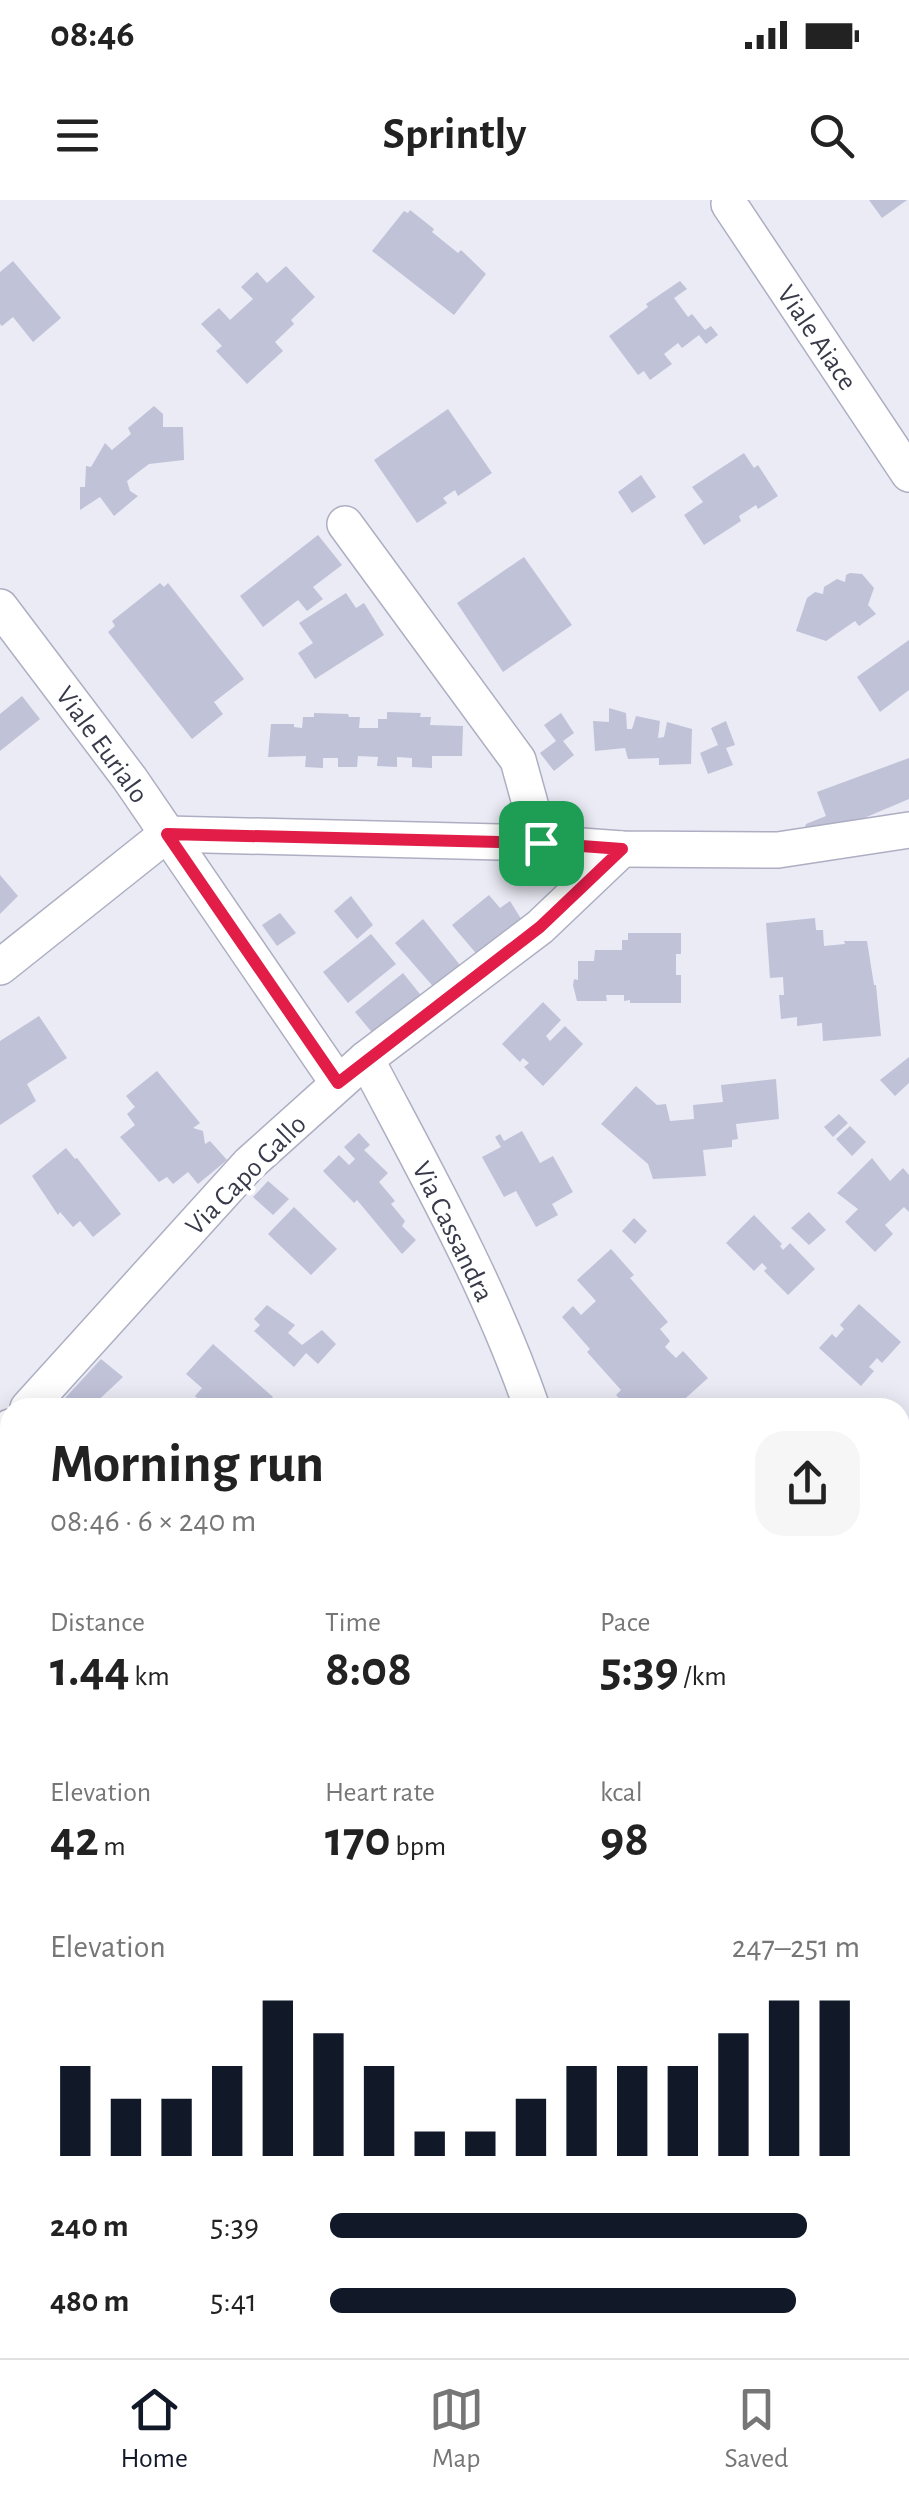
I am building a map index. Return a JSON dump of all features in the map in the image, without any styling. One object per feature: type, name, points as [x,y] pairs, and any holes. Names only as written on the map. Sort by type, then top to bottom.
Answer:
[{"type":"street","name":"Viale Aiace","points":[[730,200],[729,204],[909,474]]},
{"type":"street","points":[[345,524],[518,760],[541,843]]},
{"type":"street","name":"Viale Eurialo","points":[[0,606],[167,834],[338,1083]]},
{"type":"street","points":[[0,967],[167,834],[541,843],[622,849],[778,850],[909,830]]},
{"type":"street","name":"Via Capo Gallo","points":[[37,1398],[249,1164],[366,1060],[540,927],[622,849]]},
{"type":"street","name":"Via Cassandra","points":[[366,1060],[442,1202],[531,1398]]},
{"type":"building","points":[[869,200],[907,200],[882,218]]},
{"type":"building","points":[[410,210],[486,274],[454,315],[372,251],[404,211]]},
{"type":"building","points":[[13,261],[61,318],[33,342],[13,317],[0,324],[0,272]]},
{"type":"building","points":[[286,266],[315,297],[275,342],[283,351],[247,384],[216,351],[222,346],[201,324],[219,308],[230,320],[253,299],[241,287],[257,272],[267,283]]},
{"type":"building","points":[[680,281],[687,289],[674,298],[688,317],[692,314],[705,330],[711,326],[718,335],[706,344],[699,335],[682,348],[678,343],[664,354],[672,364],[650,380],[644,371],[638,375],[609,336]]},
{"type":"building","points":[[154,406],[163,414],[163,427],[183,427],[184,460],[149,464],[127,481],[130,491],[138,496],[114,516],[100,497],[80,510],[80,487],[85,487],[86,466],[91,467],[105,443],[112,450],[131,434],[128,428]]},
{"type":"building","points":[[448,409],[492,473],[458,496],[455,490],[443,498],[447,503],[417,523],[374,460]]},
{"type":"building","points":[[744,453],[754,468],[758,465],[778,496],[739,516],[741,521],[704,545],[684,515],[703,502],[692,487]]},
{"type":"building","points":[[641,475],[656,497],[632,513],[618,492]]},
{"type":"building","points":[[318,535],[342,565],[313,587],[323,599],[307,611],[298,600],[263,627],[240,596]]},
{"type":"building","points":[[524,557],[572,625],[503,672],[457,603]]},
{"type":"building","points":[[850,573],[862,574],[874,588],[868,605],[876,614],[859,626],[855,621],[826,641],[796,631],[807,598],[815,592],[823,594],[824,587],[837,579],[845,582]]},
{"type":"building","points":[[160,583],[164,587],[168,583],[244,679],[214,702],[223,714],[192,739],[108,632],[115,626],[112,621]]},
{"type":"building","points":[[346,593],[356,608],[364,603],[384,635],[315,679],[298,653],[313,643],[299,623]]},
{"type":"building","points":[[909,640],[909,690],[880,712],[857,677]]},
{"type":"building","points":[[22,696],[40,719],[0,751],[0,714]]},
{"type":"building","points":[[609,708],[626,713],[627,729],[632,729],[636,716],[660,721],[658,738],[664,737],[667,722],[692,729],[691,764],[659,765],[659,758],[628,759],[625,748],[595,751],[593,721],[609,722]]},
{"type":"building","points":[[387,712],[421,713],[420,717],[431,717],[430,725],[463,726],[462,756],[432,756],[432,768],[412,767],[412,758],[397,757],[397,767],[377,766],[378,757],[358,756],[357,767],[338,767],[338,758],[323,758],[323,768],[305,767],[306,756],[268,757],[271,724],[302,728],[303,717],[314,717],[314,713],[348,714],[360,717],[359,728],[378,728],[378,719],[387,719]]},
{"type":"building","points":[[561,713],[574,733],[563,741],[574,755],[554,771],[540,753],[556,741],[544,725]]},
{"type":"building","points":[[726,721],[735,745],[726,748],[733,765],[708,774],[700,753],[718,745],[711,728]]},
{"type":"building","points":[[909,758],[909,799],[817,838],[803,833],[806,824],[826,816],[817,792]]},
{"type":"building","points":[[0,875],[18,896],[0,914]]},
{"type":"building","points":[[489,895],[500,908],[510,901],[523,922],[485,964],[452,925]]},
{"type":"building","points":[[351,896],[373,925],[357,939],[334,911]]},
{"type":"building","points":[[280,913],[296,933],[277,946],[262,925]]},
{"type":"building","points":[[815,918],[816,930],[823,930],[824,946],[867,941],[881,1036],[823,1041],[822,1023],[797,1026],[797,1017],[781,1019],[779,995],[784,995],[783,977],[770,978],[766,923]]},
{"type":"building","points":[[423,919],[464,970],[438,992],[395,943]]},
{"type":"building","points":[[628,933],[681,933],[676,975],[681,975],[681,1003],[630,1003],[624,1001],[624,995],[606,995],[607,1001],[577,1001],[573,985],[574,979],[578,980],[578,961],[594,961],[595,950],[622,950],[622,940],[628,940]]},
{"type":"building","points":[[371,934],[396,964],[348,1003],[323,972]]},
{"type":"building","points":[[403,973],[428,1004],[380,1042],[355,1012]]},
{"type":"building","points":[[543,1002],[561,1020],[546,1036],[550,1041],[565,1026],[583,1044],[543,1086],[524,1067],[529,1063],[523,1058],[520,1062],[502,1044]]},
{"type":"building","points":[[39,1016],[67,1058],[27,1084],[36,1101],[0,1125],[0,1041]]},
{"type":"building","points":[[909,1057],[909,1083],[895,1096],[880,1080]]},
{"type":"building","points":[[157,1071],[200,1123],[193,1128],[203,1131],[205,1144],[210,1141],[227,1160],[198,1184],[188,1172],[173,1184],[167,1177],[159,1182],[120,1137],[135,1125],[127,1114],[135,1107],[126,1096]]},
{"type":"building","points":[[776,1079],[779,1119],[736,1124],[738,1139],[732,1140],[732,1147],[703,1150],[706,1176],[653,1179],[648,1164],[601,1124],[636,1086],[657,1105],[666,1104],[670,1121],[694,1119],[693,1105],[723,1102],[721,1085]]},
{"type":"building","points":[[839,1114],[848,1123],[833,1137],[824,1127]]},
{"type":"building","points":[[850,1126],[866,1142],[852,1156],[836,1139]]},
{"type":"building","points":[[522,1131],[540,1163],[553,1156],[573,1192],[552,1204],[558,1215],[536,1227],[516,1191],[504,1197],[482,1157],[501,1147],[495,1137],[500,1134],[504,1141]]},
{"type":"building","points":[[359,1133],[370,1145],[364,1150],[388,1173],[379,1182],[395,1201],[391,1204],[405,1221],[402,1226],[416,1240],[402,1254],[357,1200],[354,1203],[323,1171],[339,1155],[349,1165],[355,1159],[344,1147]]},
{"type":"building","points":[[66,1148],[121,1214],[93,1237],[80,1221],[73,1227],[60,1212],[58,1215],[32,1176]]},
{"type":"building","points":[[872,1158],[890,1181],[903,1168],[909,1175],[909,1212],[904,1207],[885,1225],[893,1234],[875,1252],[845,1222],[858,1209],[837,1193]]},
{"type":"building","points":[[268,1181],[289,1199],[273,1215],[253,1197]]},
{"type":"building","points":[[294,1207],[337,1249],[311,1275],[268,1234]]},
{"type":"building","points":[[809,1212],[826,1230],[809,1245],[791,1228]]},
{"type":"building","points":[[754,1215],[782,1244],[783,1250],[790,1243],[815,1269],[788,1295],[764,1271],[767,1268],[762,1263],[754,1271],[726,1243]]},
{"type":"building","points":[[634,1218],[647,1231],[635,1244],[622,1231]]},
{"type":"building","points":[[611,1249],[668,1322],[660,1329],[670,1341],[665,1347],[676,1358],[683,1351],[708,1378],[686,1398],[619,1398],[616,1395],[621,1390],[562,1317],[573,1306],[581,1315],[596,1301],[577,1280]]},
{"type":"building","points":[[859,1304],[901,1342],[882,1363],[877,1358],[869,1367],[874,1371],[861,1386],[819,1348],[832,1334],[836,1338],[844,1329],[840,1325]]},
{"type":"building","points":[[267,1305],[295,1325],[288,1333],[302,1345],[322,1330],[336,1344],[318,1364],[306,1353],[294,1367],[254,1331],[260,1325],[254,1319]]},
{"type":"building","points":[[213,1344],[273,1397],[197,1398],[202,1388],[186,1374]]},
{"type":"building","points":[[101,1359],[123,1377],[101,1398],[65,1398]]},
{"type":"route","points":[[167,834],[292,837],[541,843],[622,849],[540,927],[338,1083],[167,834]]}]
